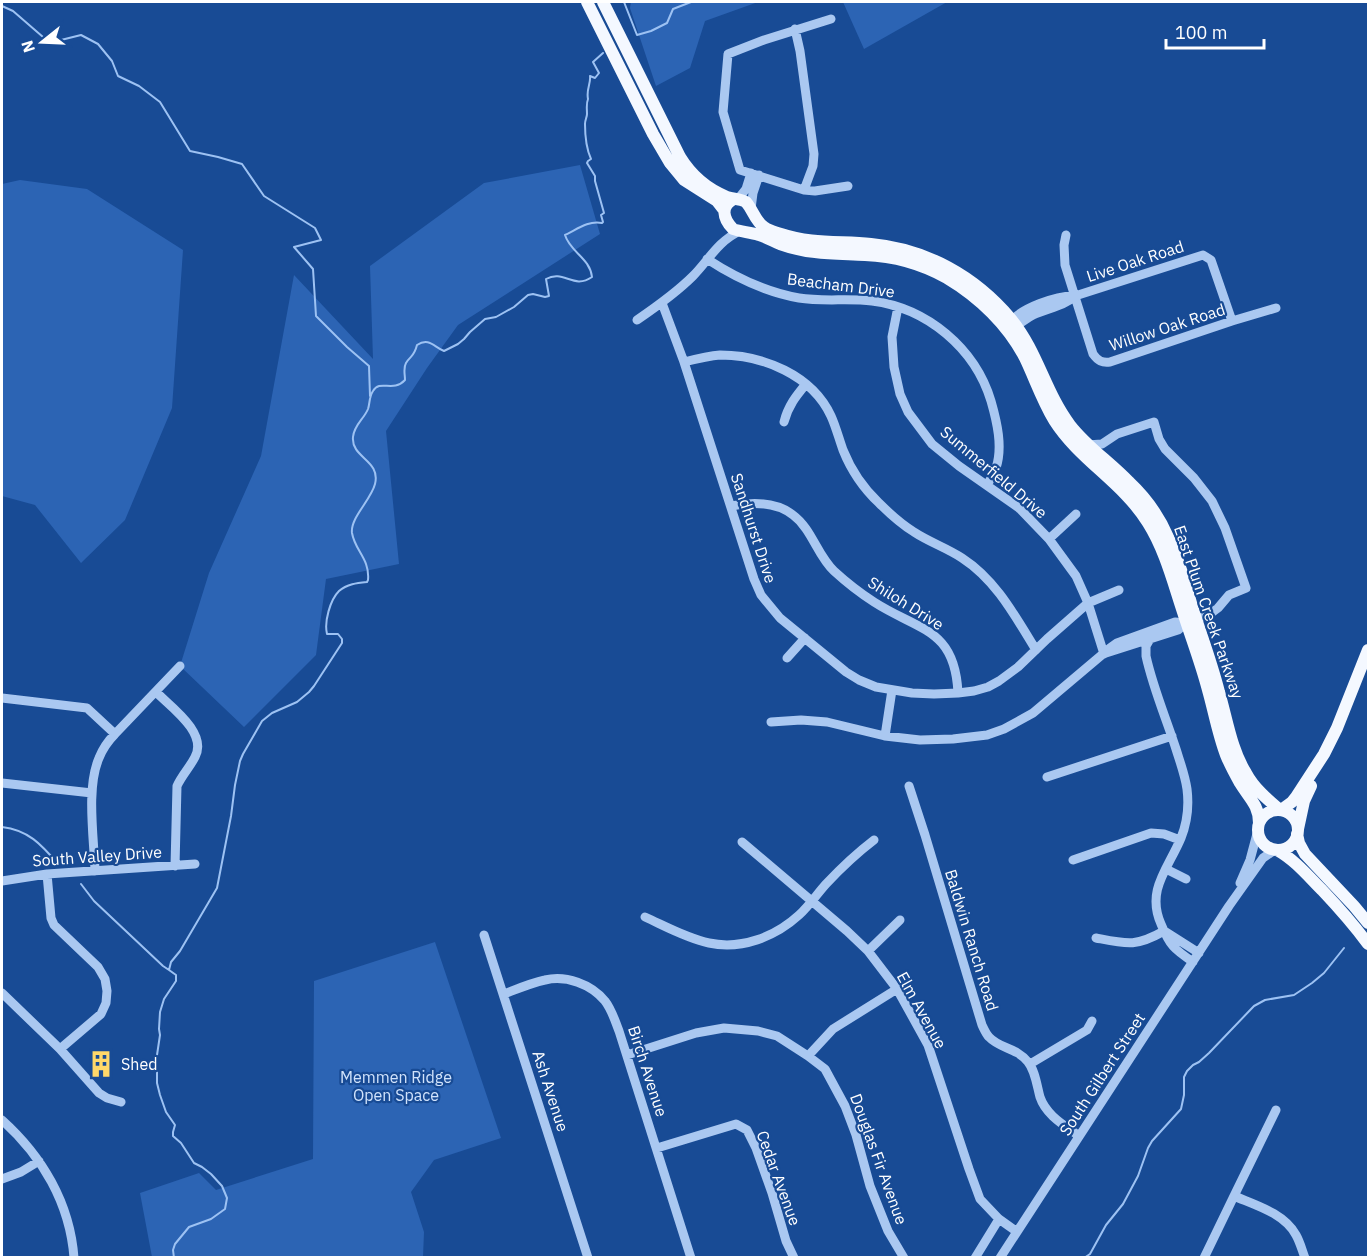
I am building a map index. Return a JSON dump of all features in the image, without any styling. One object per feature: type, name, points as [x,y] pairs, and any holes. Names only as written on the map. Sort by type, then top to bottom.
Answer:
[{"type":"main road","points":[[587,2],[666,158],[684,180],[717,201],[730,227],[741,231],[750,227],[752,211],[746,202],[710,188],[692,174],[686,166],[665,129],[603,2]]},
{"type":"main road","points":[[724,214],[727,203],[736,199]]},
{"type":"main road","name":"East Plum Creek Parkway","points":[[752,211],[756,220],[767,229],[793,238],[887,246],[933,259],[979,288],[1001,308],[1031,348],[1058,407],[1075,431],[1083,448],[1133,501],[1149,523],[1215,677],[1240,763],[1246,775],[1260,792],[1280,810]]},
{"type":"main road","name":"East Plum Creek Parkway","points":[[741,231],[757,234],[803,251],[868,255],[916,264],[939,273],[1012,325]]},
{"type":"main road","name":"East Plum Creek Parkway","points":[[1083,448],[1099,455],[1129,482],[1161,523],[1176,555],[1220,737],[1241,785],[1257,809],[1258,827]]},
{"type":"main road","points":[[1280,810],[1296,797],[1324,754],[1337,728],[1368,650]]},
{"type":"main road","points":[[1207,686],[1215,697],[1225,732],[1231,737]]},
{"type":"main road","points":[[1277,850],[1289,846],[1294,841],[1306,796],[1317,776],[1324,754]]},
{"type":"main road","points":[[1368,923],[1305,854],[1299,843],[1294,818],[1289,813],[1280,810],[1267,813],[1258,827],[1259,837],[1263,843],[1290,857],[1345,914],[1368,944]]},
{"type":"street","points":[[831,19],[795,29],[728,54],[723,112],[740,170],[804,190],[848,186]]},
{"type":"street","points":[[795,29],[814,154],[813,166],[804,190]]},
{"type":"street","points":[[736,199],[747,189],[755,174]]},
{"type":"street","points":[[752,211],[755,174]]},
{"type":"street","points":[[716,249],[724,231],[724,214]]},
{"type":"street","points":[[637,320],[662,303],[692,277],[728,238],[741,231]]},
{"type":"street","points":[[1065,235],[1065,265],[1075,296]]},
{"type":"street","name":"Live Oak Road","points":[[1012,325],[1065,303],[1075,296],[1203,255],[1211,260],[1232,321]]},
{"type":"street","name":"Beacham Drive","points":[[707,259],[729,274],[774,292],[815,300],[872,301],[898,307],[938,326],[966,353],[988,390],[999,444],[996,468],[987,485]]},
{"type":"street","name":"Willow Oak Road","points":[[1075,296],[1093,354],[1104,363],[1276,308]]},
{"type":"street","name":"Sandhurst Drive","points":[[662,303],[684,362],[761,595],[780,618],[846,672],[876,687],[892,690],[934,694],[974,691],[988,687],[1010,674],[1088,603],[1119,590]]},
{"type":"street","name":"Summerfield Drive","points":[[898,307],[892,338],[894,366],[900,394],[908,412],[932,444],[1019,508],[1049,539],[1076,576],[1088,603],[1104,654]]},
{"type":"street","points":[[684,362],[706,356],[739,357],[763,362],[790,372],[806,384],[830,414],[843,450],[863,486],[877,502],[912,531],[962,558],[984,575],[1003,597],[1036,650]]},
{"type":"street","points":[[784,422],[792,401],[806,384]]},
{"type":"street","points":[[1083,448],[1098,445],[1117,434],[1154,422],[1165,449],[1194,478],[1212,501],[1225,528],[1246,588],[1229,595],[1210,614],[1191,621],[1178,630],[1104,654]]},
{"type":"street","points":[[1099,455],[1109,440]]},
{"type":"street","name":"Shiloh Drive","points":[[731,506],[762,503],[779,507],[793,515],[805,527],[831,569],[847,583],[874,602],[930,632],[943,645],[953,662],[958,693]]},
{"type":"street","points":[[1049,539],[1077,514]]},
{"type":"street","points":[[771,723],[820,721],[885,736],[920,740],[978,736],[1004,729],[1043,706],[1122,640],[1175,622],[1191,621]]},
{"type":"street","points":[[787,658],[805,638]]},
{"type":"street","points":[[1150,639],[1146,651],[1148,665],[1184,774],[1188,799],[1186,820],[1180,840],[1158,884],[1156,907],[1166,937],[1174,948],[1193,962]]},
{"type":"street","points":[[95,871],[92,793],[99,759],[115,734],[180,666]]},
{"type":"street","points":[[885,736],[892,690]]},
{"type":"street","points":[[156,692],[190,726],[199,745],[196,756],[177,786],[175,866]]},
{"type":"street","points":[[2,698],[87,708],[115,734]]},
{"type":"street","points":[[1047,777],[1172,736]]},
{"type":"street","points":[[2,783],[92,793]]},
{"type":"street","name":"Baldwin Ranch Road","points":[[909,786],[982,1025],[988,1036],[997,1044],[1017,1051],[1030,1064]]},
{"type":"street","name":"South Gilbert Street","points":[[1229,906],[1246,871],[1258,827]]},
{"type":"street","points":[[1073,860],[1151,833],[1164,834],[1180,840]]},
{"type":"street","points":[[645,917],[693,939],[711,944],[729,945],[762,939],[777,932],[800,914],[848,861],[874,840]]},
{"type":"street","name":"Elm Avenue","points":[[742,842],[847,931],[868,951],[897,989],[928,1045],[980,1199],[999,1219],[1016,1231]]},
{"type":"street","name":"South Gilbert Street","points":[[1000,1257],[1229,906],[1263,858],[1277,850]]},
{"type":"street","name":"South Valley Drive","points":[[2,881],[47,874],[195,864]]},
{"type":"street","points":[[1166,869],[1186,879]]},
{"type":"street","points":[[47,874],[50,912],[54,925],[98,967],[105,979],[108,991],[101,1014],[60,1050]]},
{"type":"street","points":[[868,951],[900,920]]},
{"type":"street","points":[[1096,938],[1131,944],[1146,941],[1164,931]]},
{"type":"street","points":[[1164,931],[1199,953]]},
{"type":"street","name":"Ash Avenue","points":[[484,935],[588,1257]]},
{"type":"street","name":"Birch Avenue","points":[[504,994],[545,980],[571,980],[594,991],[605,1002],[613,1016],[627,1055],[691,1257]]},
{"type":"street","points":[[808,1056],[833,1029],[897,989]]},
{"type":"street","points":[[2,993],[60,1050],[99,1094],[121,1102]]},
{"type":"street","points":[[1079,1136],[1048,1112],[1041,1100],[1030,1064],[1087,1030],[1092,1021]]},
{"type":"street","name":"Douglas Fir Avenue","points":[[627,1055],[696,1032],[724,1028],[759,1031],[777,1036],[808,1056],[825,1069],[845,1106],[856,1135],[870,1186],[888,1231],[904,1257]]},
{"type":"street","points":[[1204,1257],[1276,1110]]},
{"type":"street","points":[[2,1120],[26,1144],[52,1182],[62,1203],[70,1229],[74,1257]]},
{"type":"street","name":"Cedar Avenue","points":[[657,1148],[736,1124],[747,1130],[756,1148],[786,1241],[794,1257]]},
{"type":"street","points":[[2,1179],[21,1172],[39,1161]]},
{"type":"street","points":[[1234,1196],[1282,1220],[1295,1233],[1305,1257]]},
{"type":"street","points":[[975,1257],[999,1219]]},
{"type":"green space","points":[[631,2],[758,2],[705,21],[690,68],[656,86],[630,8]]},
{"type":"green space","points":[[843,2],[947,2],[864,49]]},
{"type":"green space","points":[[580,165],[600,234],[458,325],[386,431],[399,564],[326,579],[316,655],[244,727],[180,666],[209,573],[261,456],[294,275],[373,359],[370,266],[484,183]]},
{"type":"green space","points":[[20,180],[87,189],[183,250],[172,408],[125,520],[81,563],[35,505],[2,496],[2,184]]},
{"type":"green space","name":"Memmen Ridge Open Space","points":[[435,942],[501,1138],[434,1160],[411,1192],[424,1232],[423,1257],[152,1257],[140,1193],[199,1173],[216,1190],[313,1159],[314,981]]},
{"type":"waterway","points":[[624,2],[637,35],[667,23],[673,9],[691,2]]},
{"type":"waterway","points":[[2,6],[13,11],[43,37],[57,41],[81,35],[98,44],[112,61],[118,76],[139,86],[160,102],[190,151],[242,164],[264,196],[315,228],[321,240],[294,247],[313,269],[316,316],[369,366],[370,396]]},
{"type":"waterway","points":[[174,1258],[175,1244],[189,1227],[211,1219],[225,1209],[227,1198],[222,1186],[211,1174],[194,1163],[181,1143],[173,1136],[175,1125],[166,1112],[160,1095],[157,1083],[160,1012],[164,999],[176,981],[176,975],[169,970],[171,962],[180,951],[217,888],[235,785],[243,754],[262,721],[272,713],[297,702],[314,686],[342,643],[338,634],[327,634],[330,605],[339,591],[345,587],[368,580],[367,566],[354,539],[352,527],[373,490],[376,476],[374,469],[356,450],[354,433],[369,407],[373,391],[379,386],[396,386],[405,380],[405,365],[414,354],[417,345],[428,342],[444,351],[458,344],[485,319],[496,317],[514,307],[528,295],[549,296],[546,279],[558,276],[579,281],[592,277],[588,265],[571,246],[565,235],[587,224],[603,222],[601,215],[604,213],[595,176],[587,163],[591,159],[586,142],[585,124],[590,76],[595,78],[599,73],[593,62],[603,53]]},
{"type":"waterway","points":[[2,827],[27,835],[46,850],[58,864]]},
{"type":"waterway","points":[[81,884],[94,901],[169,970]]},
{"type":"waterway","points":[[1084,1258],[1090,1254],[1106,1225],[1123,1204],[1138,1176],[1152,1141],[1181,1109],[1184,1077],[1187,1071],[1209,1053],[1254,1006],[1265,1000],[1294,995],[1324,973],[1344,948]]},
{"type":"place","name":"Shed","points":[[101,1064]]}]
